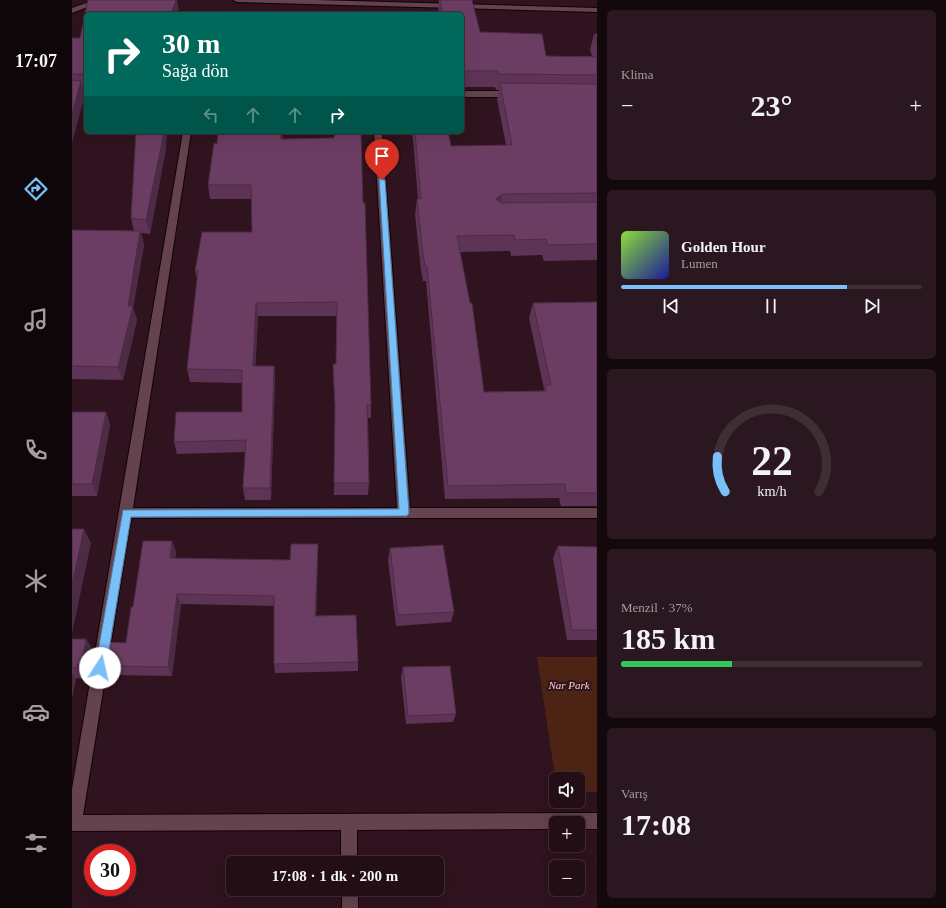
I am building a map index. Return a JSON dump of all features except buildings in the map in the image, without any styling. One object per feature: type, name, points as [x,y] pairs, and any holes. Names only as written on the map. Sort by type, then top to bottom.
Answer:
[{"type":"street","points":[[72,11],[102,0]]},
{"type":"street","points":[[238,0],[597,10]]},
{"type":"street","points":[[72,91],[84,91]]},
{"type":"street","points":[[464,94],[526,94]]},
{"type":"street","points":[[187,134],[126,513],[73,823],[597,821]]},
{"type":"street","points":[[378,134],[404,513]]},
{"type":"street","points":[[126,513],[597,512]]},
{"type":"street","points":[[349,823],[350,856]]},
{"type":"street","points":[[350,896],[350,908]]},
{"type":"green space","name":"Nar Park","points":[[537,657],[597,657],[597,792],[585,792],[585,772],[554,772]]},
{"type":"route","points":[[100,668],[126,513],[404,513],[382,180]]}]
